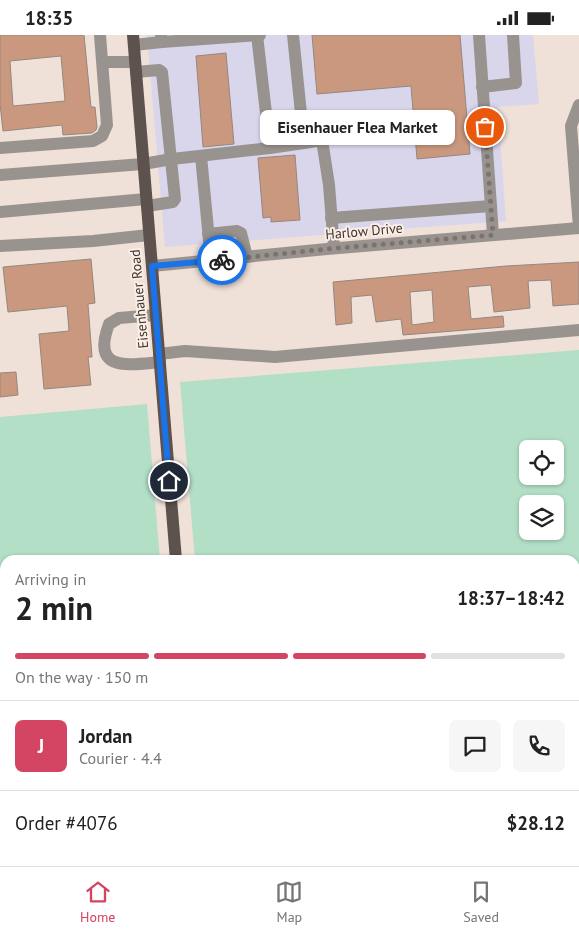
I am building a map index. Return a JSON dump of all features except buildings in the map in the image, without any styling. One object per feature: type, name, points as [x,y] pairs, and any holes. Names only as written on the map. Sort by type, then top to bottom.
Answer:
[{"type":"main road","name":"Eisenhauer Road","points":[[134,40],[176,555]]},
{"type":"street","points":[[0,148],[93,141],[102,137],[107,125],[100,35]]},
{"type":"street","points":[[134,40],[259,35],[270,148]]},
{"type":"street","points":[[293,35],[304,143]]},
{"type":"street","points":[[479,35],[493,235]]},
{"type":"street","points":[[482,87],[516,83],[513,35]]},
{"type":"street","points":[[0,211],[174,202],[172,159],[162,72],[103,62]]},
{"type":"street","points":[[579,105],[571,126],[579,227]]},
{"type":"street","points":[[0,175],[144,164],[322,140],[329,185],[334,248]]},
{"type":"street","points":[[201,156],[212,261]]},
{"type":"street","points":[[331,218],[491,206]]},
{"type":"street","name":"Harlow Drive","points":[[152,266],[579,227]]},
{"type":"street","points":[[208,234],[237,231],[241,233],[247,257]]},
{"type":"street","points":[[0,246],[93,241],[149,235]]},
{"type":"street","points":[[156,315],[119,319],[109,323],[104,338],[105,351],[108,357],[114,363],[122,365],[186,351],[276,357],[579,330]]},
{"type":"shaded area","points":[[147,35],[533,35],[539,104],[498,107],[506,221],[165,247]]},
{"type":"green space","points":[[579,350],[579,555],[195,555],[180,382]]},
{"type":"green space","points":[[147,404],[160,555],[0,555],[0,417]]},
{"type":"way so far","points":[[222,260],[493,235],[485,127]]},
{"type":"place","name":"Eisenhauer Flea Market","points":[[485,127]]},
{"type":"route","points":[[169,481],[152,266],[222,260]]}]
